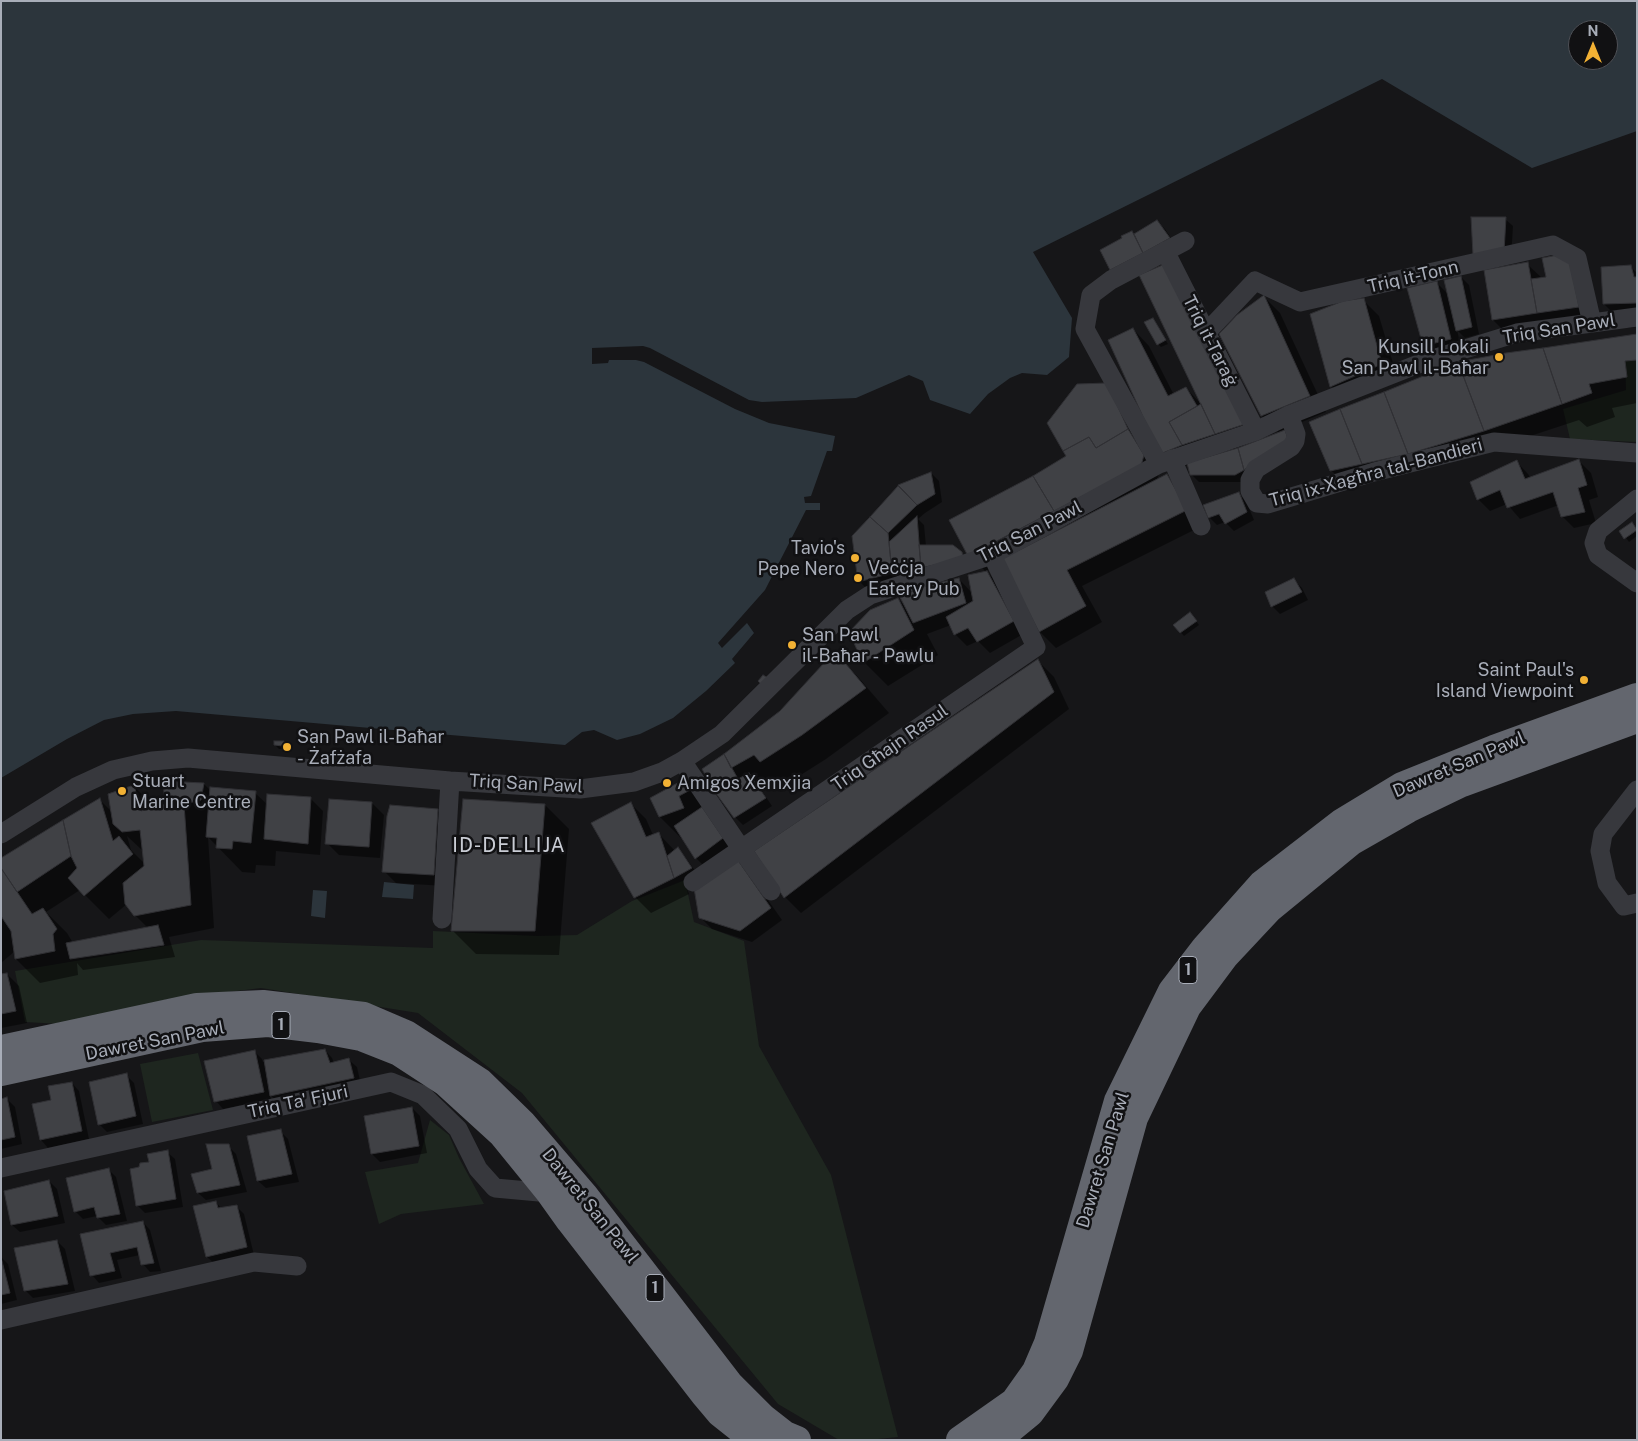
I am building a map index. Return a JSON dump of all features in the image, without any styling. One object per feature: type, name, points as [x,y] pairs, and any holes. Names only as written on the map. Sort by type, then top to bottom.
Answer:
[{"type":"highway","name":"Dawret San Pawl","points":[[960,1440],[1014,1402],[1036,1371],[1048,1343],[1118,1101],[1172,991],[1205,948],[1262,884],[1341,823],[1402,786],[1494,748],[1637,697]]},
{"type":"highway","name":"Dawret San Pawl","points":[[997,1440],[1030,1414],[1055,1379],[1069,1351],[1134,1118],[1187,1007],[1226,956],[1269,909],[1352,841],[1408,809],[1462,783],[1637,719]]},
{"type":"highway","name":"Dawret San Pawl","points":[[1,1049],[197,1007],[263,1004],[364,1016],[406,1034],[480,1082],[524,1124],[584,1195],[730,1384],[762,1417],[784,1435],[797,1440]]},
{"type":"highway","name":"Dawret San Pawl","points":[[1,1072],[202,1028],[268,1024],[361,1036],[399,1052],[445,1082],[502,1134],[550,1193],[704,1394],[720,1413],[754,1440]]},
{"type":"street","points":[[1185,241],[1111,280],[1090,295],[1085,328],[1166,462],[1201,526]]},
{"type":"street","name":"Triq it-Tonn","points":[[1206,333],[1255,281],[1300,302],[1552,245],[1577,258],[1592,323]]},
{"type":"street","name":"Triq it-Taraġ","points":[[1165,251],[1256,431]]},
{"type":"street","name":"Triq San Pawl","points":[[1,834],[76,788],[113,770],[152,761],[188,758],[580,789],[634,782],[662,772],[722,734],[847,610],[870,595],[992,555],[1166,462],[1256,431],[1289,415],[1426,361],[1517,333],[1637,317]]},
{"type":"street","name":"Triq ix-Xagħra tal-Bandieri","points":[[1289,415],[1296,434],[1291,447],[1256,470],[1250,480],[1250,491],[1257,503],[1268,504],[1374,472],[1494,442],[1637,453]]},
{"type":"street","points":[[1637,499],[1598,531],[1594,543],[1598,554],[1637,583]]},
{"type":"street","name":"Triq Għajn Rasul","points":[[693,882],[1036,646],[992,555]]},
{"type":"street","points":[[682,761],[771,891]]},
{"type":"street","points":[[442,920],[450,780]]},
{"type":"street","points":[[1637,790],[1603,834],[1600,851],[1607,882],[1624,906],[1637,903]]},
{"type":"street","name":"Dawret San Pawl","points":[[1,1036],[34,1028],[70,1034]]},
{"type":"street","name":"Triq Ta' Fjuri","points":[[1,1168],[390,1082],[423,1095],[458,1128],[478,1169],[494,1188],[550,1193]]},
{"type":"street","name":"Dawret San Pawl","points":[[524,1124],[548,1169],[550,1193]]},
{"type":"street","points":[[478,1169],[510,1179],[522,1172],[522,1158]]},
{"type":"street","points":[[1,1320],[254,1262],[296,1266]]},
{"type":"shaded area","points":[[1,1],[1637,1],[1637,131],[1532,168],[1382,79],[1033,252],[1072,318],[1069,357],[1047,375],[1022,373],[1010,378],[988,394],[970,414],[930,400],[923,381],[909,375],[856,398],[762,402],[749,400],[650,348],[643,346],[592,348],[592,364],[608,363],[609,360],[636,360],[644,362],[735,409],[769,423],[835,436],[832,451],[827,451],[811,496],[804,497],[805,503],[820,503],[820,510],[806,510],[765,590],[718,643],[722,648],[747,623],[754,633],[732,659],[735,663],[706,691],[673,718],[640,734],[617,740],[594,730],[582,732],[565,745],[176,711],[133,714],[104,720],[67,739],[1,778]]},
{"type":"shaded area","points":[[1637,360],[1637,442],[1570,439],[1563,409],[1626,390],[1625,361]]},
{"type":"shaded area","points":[[685,880],[694,922],[744,941],[759,1046],[831,1175],[898,1437],[839,1440],[778,1404],[522,1093],[418,1013],[261,988],[165,1000],[60,1024],[25,1022],[15,971],[201,940],[433,948],[433,931],[537,936],[577,935],[632,901]]},
{"type":"shaded area","points":[[384,882],[414,885],[413,899],[382,897]]},
{"type":"shaded area","points":[[313,890],[327,891],[325,918],[311,916]]},
{"type":"shaded area","points":[[198,1053],[213,1110],[152,1122],[140,1064]]},
{"type":"shaded area","points":[[430,1120],[449,1135],[484,1204],[401,1214],[379,1224],[365,1172],[418,1163]]},
{"type":"building","points":[[1471,217],[1506,217],[1504,252],[1473,255]]},
{"type":"building","points":[[1157,220],[1170,238],[1143,253],[1134,234]]},
{"type":"building","points":[[1132,231],[1143,253],[1110,270],[1100,250]]},
{"type":"building","points":[[1558,255],[1570,263],[1579,307],[1537,313],[1531,279],[1546,277],[1542,258]]},
{"type":"building","points":[[1528,262],[1537,313],[1492,320],[1484,270]]},
{"type":"building","points":[[1165,264],[1245,424],[1215,434],[1139,275]]},
{"type":"building","points":[[1631,265],[1634,277],[1637,277],[1637,303],[1603,304],[1601,267]]},
{"type":"building","points":[[1461,276],[1472,327],[1456,331],[1444,280]]},
{"type":"building","points":[[1437,281],[1451,339],[1423,346],[1407,288]]},
{"type":"building","points":[[1264,295],[1310,396],[1261,416],[1219,334],[1237,315]]},
{"type":"building","points":[[1364,298],[1382,364],[1330,387],[1310,314],[1343,301]]},
{"type":"building","points":[[1153,318],[1166,340],[1157,345],[1144,322]]},
{"type":"building","points":[[1133,328],[1168,396],[1186,387],[1197,406],[1169,422],[1182,445],[1160,454],[1108,340]]},
{"type":"building","points":[[1637,334],[1637,360],[1625,361],[1627,377],[1589,384],[1592,393],[1562,404],[1543,348]]},
{"type":"building","points":[[1543,348],[1562,404],[1484,431],[1458,362]]},
{"type":"building","points":[[1458,362],[1484,431],[1408,454],[1384,392]]},
{"type":"building","points":[[1107,383],[1128,429],[1096,448],[1089,437],[1063,451],[1047,423],[1077,384]]},
{"type":"building","points":[[1384,392],[1408,454],[1362,464],[1340,409]]},
{"type":"building","points":[[1201,404],[1215,434],[1182,445],[1169,422]]},
{"type":"building","points":[[1340,409],[1362,464],[1330,471],[1309,422]]},
{"type":"building","points":[[1128,429],[1144,455],[1141,466],[1054,511],[1033,476],[1066,456],[1063,451],[1089,437],[1096,448]]},
{"type":"building","points":[[1285,430],[1289,442],[1265,454],[1244,470],[1238,448]]},
{"type":"building","points":[[1238,448],[1244,470],[1235,475],[1190,475],[1187,463]]},
{"type":"building","points":[[1579,459],[1587,485],[1578,488],[1585,512],[1561,517],[1553,492],[1507,508],[1500,490],[1477,500],[1470,482],[1517,460],[1525,479]]},
{"type":"building","points":[[931,472],[935,494],[917,505],[898,485]]},
{"type":"building","points":[[1167,474],[1187,510],[1067,570],[1086,606],[1039,632],[1002,559]]},
{"type":"building","points":[[1033,476],[1054,511],[968,556],[949,520]]},
{"type":"building","points":[[898,486],[917,505],[888,533],[870,517]]},
{"type":"building","points":[[1239,492],[1247,512],[1225,524],[1219,514],[1208,518],[1203,505]]},
{"type":"building","points":[[917,516],[921,568],[892,573],[889,542]]},
{"type":"building","points":[[870,517],[888,533],[892,573],[858,582],[852,536]]},
{"type":"building","points":[[1632,522],[1637,530],[1624,539],[1619,531]]},
{"type":"building","points":[[919,545],[953,545],[962,552],[963,558],[921,568]]},
{"type":"building","points":[[987,571],[1014,621],[977,642],[968,628],[954,635],[946,617],[973,601],[968,575]]},
{"type":"building","points":[[959,578],[966,603],[913,623],[900,597],[925,586]]},
{"type":"building","points":[[1294,578],[1302,592],[1271,607],[1265,592]]},
{"type":"building","points":[[898,598],[914,630],[863,663],[849,632],[870,610]]},
{"type":"building","points":[[1190,612],[1197,621],[1180,633],[1173,625]]},
{"type":"building","points":[[835,651],[866,688],[802,735],[760,762],[754,755],[731,768],[724,754],[780,711]]},
{"type":"building","points":[[1038,659],[1054,692],[784,898],[754,851]]},
{"type":"building","points":[[763,675],[768,678],[762,685],[758,681]]},
{"type":"building","points":[[274,741],[284,741],[283,746],[274,745]]},
{"type":"building","points":[[724,754],[738,779],[715,792],[702,769]]},
{"type":"building","points":[[749,773],[766,798],[734,818],[715,792]]},
{"type":"building","points":[[685,779],[692,789],[679,796],[684,808],[659,817],[650,798]]},
{"type":"building","points":[[163,781],[204,783],[201,800],[184,804],[191,905],[134,916],[125,904],[123,883],[144,866],[140,830],[122,832],[113,824],[108,794],[134,785],[141,811],[165,804]]},
{"type":"building","points":[[210,787],[256,791],[251,843],[233,841],[232,849],[216,848],[217,838],[206,837]]},
{"type":"building","points":[[267,794],[311,797],[308,844],[264,839]]},
{"type":"building","points":[[100,798],[113,841],[119,836],[133,854],[84,896],[68,878],[77,868],[71,856],[63,820]]},
{"type":"building","points":[[329,799],[372,802],[369,847],[325,844]]},
{"type":"building","points":[[463,799],[545,804],[535,931],[451,931]]},
{"type":"building","points":[[631,802],[646,837],[659,832],[674,878],[634,898],[591,823]]},
{"type":"building","points":[[390,805],[438,809],[434,875],[382,872],[387,816]]},
{"type":"building","points":[[702,807],[723,838],[695,859],[674,826]]},
{"type":"building","points":[[63,820],[71,856],[17,892],[1,868],[1,858]]},
{"type":"building","points":[[678,847],[692,868],[674,878],[667,856]]},
{"type":"building","points":[[737,859],[771,908],[740,931],[699,918],[694,888]]},
{"type":"building","points":[[1,868],[32,914],[43,908],[57,929],[53,934],[55,951],[15,959],[11,931],[1,916]]},
{"type":"building","points":[[158,925],[164,945],[70,959],[66,943]]},
{"type":"building","points":[[7,973],[16,1011],[1,1014],[1,974]]},
{"type":"building","points":[[325,1049],[330,1063],[349,1058],[354,1078],[270,1096],[264,1060]]},
{"type":"building","points":[[255,1050],[264,1092],[214,1102],[204,1061]]},
{"type":"building","points":[[127,1073],[136,1116],[98,1125],[89,1082]]},
{"type":"building","points":[[72,1082],[82,1131],[40,1140],[32,1104],[51,1100],[48,1086]]},
{"type":"building","points":[[7,1097],[15,1137],[1,1140],[1,1099]]},
{"type":"building","points":[[412,1107],[419,1146],[371,1154],[364,1116]]},
{"type":"building","points":[[281,1129],[292,1174],[257,1181],[247,1136]]},
{"type":"building","points":[[206,1144],[229,1144],[240,1185],[197,1193],[191,1174],[212,1169]]},
{"type":"building","points":[[168,1150],[176,1199],[136,1206],[130,1169],[139,1167],[140,1163],[149,1162],[147,1154]]},
{"type":"building","points":[[109,1168],[120,1214],[97,1218],[94,1207],[74,1212],[66,1178]]},
{"type":"building","points":[[49,1180],[58,1216],[11,1225],[4,1191]]},
{"type":"building","points":[[216,1201],[218,1208],[237,1205],[247,1247],[206,1257],[193,1206]]},
{"type":"building","points":[[143,1221],[154,1263],[141,1265],[137,1247],[110,1253],[115,1271],[90,1276],[80,1234]]},
{"type":"building","points":[[57,1240],[68,1284],[24,1291],[14,1248]]},
{"type":"building","points":[[1,1257],[10,1293],[1,1295]]},
{"type":"place","name":"Kunsill Lokali San Pawl il-Baħar","points":[[1499,357]]},
{"type":"place","name":"Tavio's Pepe Nero","points":[[855,558]]},
{"type":"place","name":"Veċċja Eatery Pub","points":[[858,578]]},
{"type":"place","name":"San Pawl il-Baħar - Pawlu","points":[[792,645]]},
{"type":"place","name":"Saint Paul's Island Viewpoint","points":[[1584,680]]},
{"type":"place","name":"San Pawl il-Baħar - Żafżafa","points":[[287,747]]},
{"type":"place","name":"Amigos Xemxjia","points":[[667,783]]},
{"type":"place","name":"Stuart Marine Centre","points":[[122,791]]},
{"type":"district","name":"ID-DELLIJA","points":[[509,846]]}]
